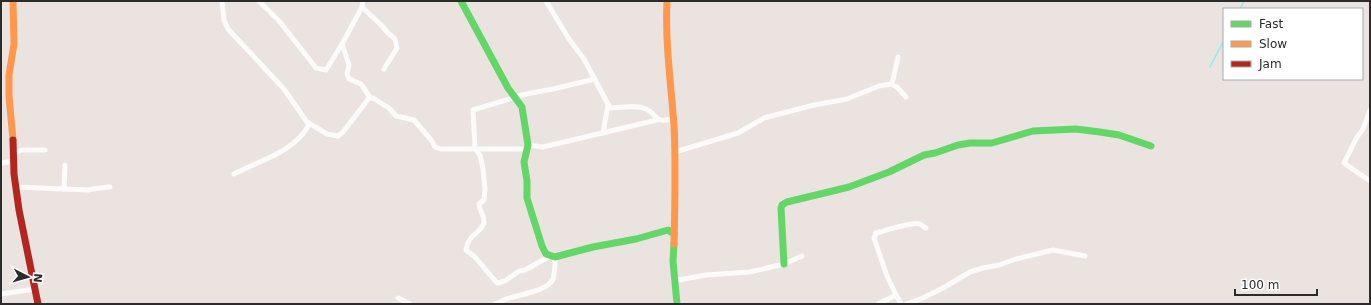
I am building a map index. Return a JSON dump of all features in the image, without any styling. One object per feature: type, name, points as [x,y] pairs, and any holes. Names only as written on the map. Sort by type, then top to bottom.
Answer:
[{"type":"street","points":[[13,1],[14,44],[9,75],[9,96],[16,187],[23,236],[38,304]]},
{"type":"street","points":[[222,1],[224,20],[232,35],[284,89],[307,122],[327,134],[338,136],[343,132],[369,96],[361,84],[349,79],[347,74],[349,65],[342,44]]},
{"type":"street","points":[[259,1],[280,22],[316,68],[326,70],[362,8],[363,1]]},
{"type":"street","points":[[461,1],[508,88],[522,107],[527,147],[524,162],[528,198],[542,246],[546,254],[552,256]]},
{"type":"street","points":[[546,1],[569,39],[584,59],[610,108],[628,106],[646,109],[657,120]]},
{"type":"street","points":[[667,1],[666,28],[674,119],[676,177],[673,261],[677,304]]},
{"type":"street","points":[[362,8],[381,24],[395,39],[397,44],[397,48],[384,69]]},
{"type":"street","points":[[891,84],[898,57]]},
{"type":"street","points":[[595,79],[553,90],[526,94],[473,110],[475,148],[480,155],[483,169],[485,195],[484,200],[479,204],[479,206],[483,213],[484,222],[467,243],[466,250],[475,257],[497,283],[505,282],[519,271],[525,270],[552,256],[636,239],[668,230],[674,234]]},
{"type":"street","points":[[675,152],[738,133],[764,118],[814,105],[847,99],[879,86],[891,84],[897,87],[906,97]]},
{"type":"street","points":[[368,98],[373,98],[389,108],[396,116],[414,120],[436,147],[441,149],[543,147],[657,120],[662,121],[674,119]]},
{"type":"street","points":[[603,133],[608,105]]},
{"type":"street","points":[[1370,110],[1363,128],[1344,163],[1370,181]]},
{"type":"street","points":[[234,174],[273,156],[290,146],[302,136],[309,125],[307,122]]},
{"type":"street","points":[[784,264],[780,208],[782,205],[787,202],[849,188],[889,172],[924,155],[958,145],[970,143],[992,143],[1033,131],[1043,130],[1076,129],[1100,132],[1118,135],[1151,146]]},
{"type":"street","points":[[1,163],[14,157],[22,150],[45,150]]},
{"type":"street","points":[[64,189],[65,165]]},
{"type":"street","points":[[16,187],[88,190],[110,187]]},
{"type":"street","points":[[901,304],[887,276],[874,235],[906,225],[920,224],[926,228]]},
{"type":"street","points":[[906,304],[923,298],[970,272],[1016,259],[1053,250],[1085,256]]},
{"type":"street","points":[[495,304],[539,290],[548,285],[554,278],[552,256]]},
{"type":"street","points":[[674,281],[706,275],[750,272],[784,264],[802,256]]},
{"type":"street","points":[[1,294],[35,289]]},
{"type":"street","points":[[878,304],[892,296],[897,297]]},
{"type":"street","points":[[398,298],[410,304]]},
{"type":"waterway","points":[[1240,8],[1244,1]]},
{"type":"waterway","points":[[1210,67],[1223,42]]},
{"type":"traffic: fast","points":[[461,1],[508,88],[522,107],[528,145],[524,162],[527,181],[527,198],[542,246],[546,254],[555,257],[593,247],[636,239],[668,230],[674,234]]},
{"type":"traffic: fast","points":[[784,264],[782,205],[787,202],[849,187],[889,172],[924,155],[958,145],[970,143],[992,143],[1033,131],[1076,129],[1119,135],[1151,146]]},
{"type":"traffic: fast","points":[[674,244],[673,261],[677,304]]},
{"type":"traffic: slow","points":[[13,1],[14,44],[9,75],[9,96],[13,140]]},
{"type":"traffic: slow","points":[[667,1],[668,48],[675,140],[674,244]]},
{"type":"traffic: jam","points":[[13,140],[14,174],[19,210],[38,304]]}]
